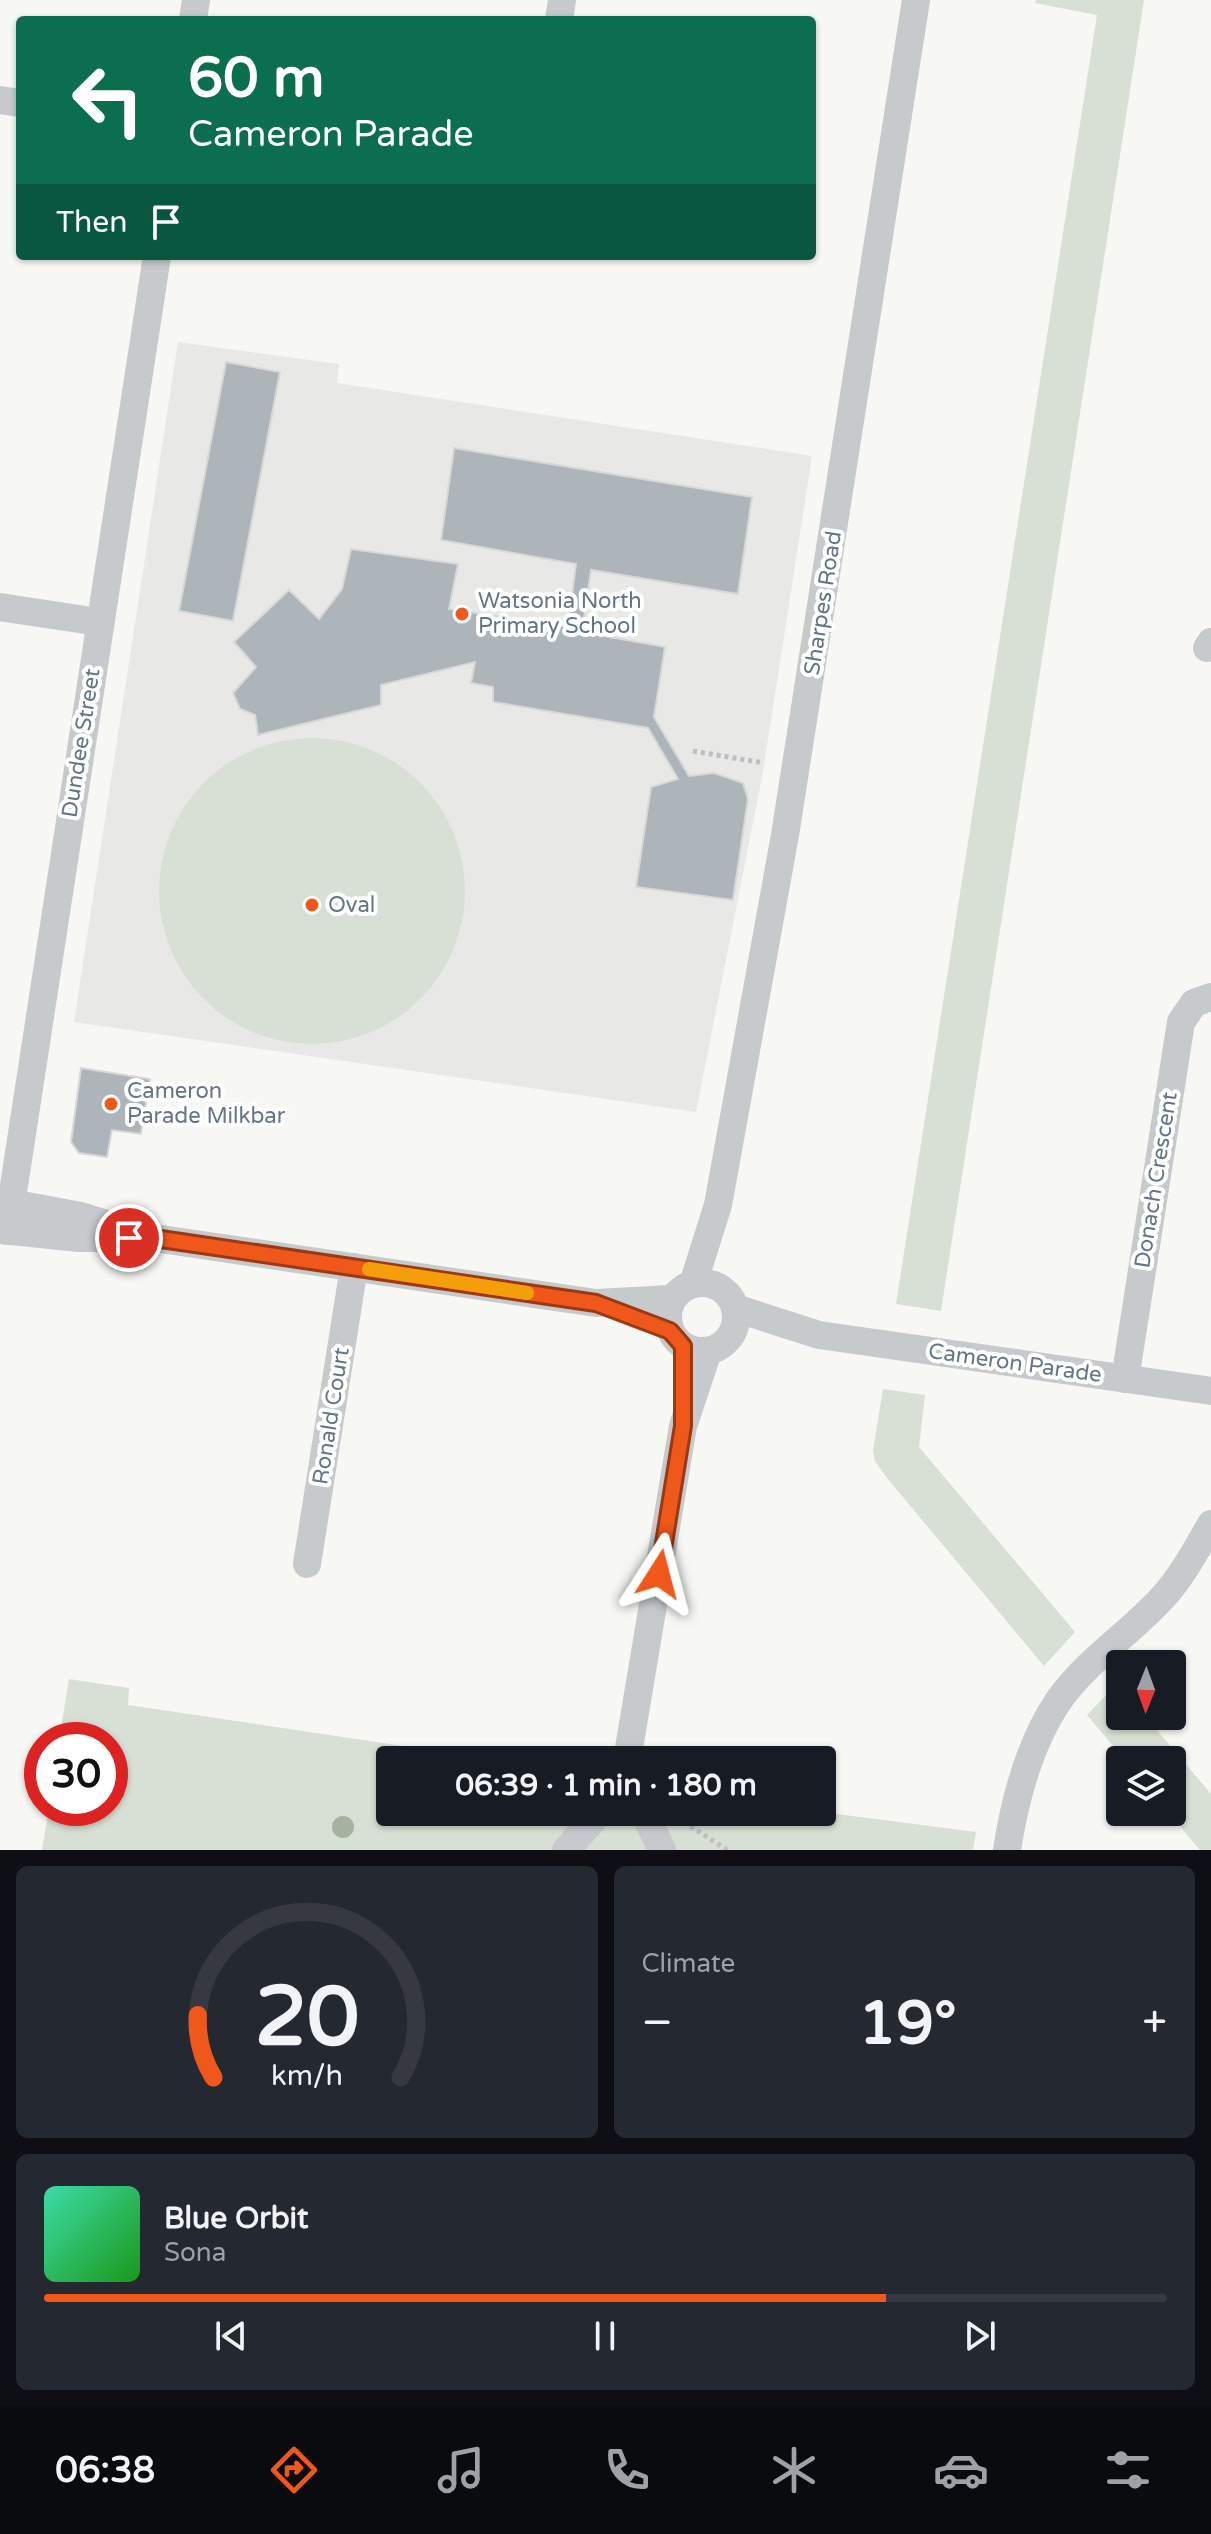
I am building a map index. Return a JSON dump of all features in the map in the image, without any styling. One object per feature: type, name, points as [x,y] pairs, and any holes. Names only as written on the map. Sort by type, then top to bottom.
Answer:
[{"type":"street","name":"Sharpes Road","points":[[705,1295],[718,1205],[806,708],[916,0]]},
{"type":"street","name":"Dundee Street","points":[[4,1231],[6,1202],[156,260]]},
{"type":"street","points":[[0,607],[99,622]]},
{"type":"street","name":"Donach Crescent","points":[[1125,1379],[1181,1022],[1194,1003],[1211,997]]},
{"type":"street","name":"Cameron Parade","points":[[6,1202],[81,1216],[154,1238]]},
{"type":"street","name":"Cameron Parade","points":[[4,1231],[79,1238],[154,1238],[596,1303],[698,1342],[819,1335]]},
{"type":"street","name":"Ronald Court","points":[[307,1564],[354,1267]]},
{"type":"street","points":[[632,1746],[698,1342],[736,1318],[705,1295],[668,1309],[698,1342]]},
{"type":"street","name":"Cameron Parade","points":[[596,1303],[705,1295],[819,1335],[1211,1391]]},
{"type":"street","points":[[1007,1850],[1027,1765],[1040,1732],[1060,1699],[1110,1645],[1165,1595],[1209,1521]]},
{"type":"street","points":[[566,1850],[587,1826]]},
{"type":"street","points":[[651,1826],[662,1850]]},
{"type":"path","points":[[693,751],[764,763]]},
{"type":"path","points":[[690,1826],[727,1850]]},
{"type":"shaded area","points":[[1036,0],[1144,0],[941,1311],[896,1304],[1097,15],[1035,3]]},
{"type":"shaded area","name":"Watsonia North Primary School","points":[[178,342],[339,364],[337,383],[812,456],[763,772],[696,1112],[74,1022]]},
{"type":"shaded area","name":"Oval","points":[[312,738],[342,741],[371,749],[397,764],[420,783],[439,806],[454,832],[462,861],[465,891],[462,921],[454,950],[439,976],[420,999],[397,1018],[371,1033],[342,1041],[312,1044],[282,1041],[253,1033],[227,1018],[204,999],[185,976],[170,950],[162,921],[159,891],[162,861],[170,832],[185,806],[204,783],[227,764],[253,749],[282,741]]},
{"type":"shaded area","points":[[883,1389],[925,1395],[919,1447],[1075,1632],[1044,1666],[875,1461],[873,1451]]},
{"type":"shaded area","points":[[69,1679],[129,1688],[128,1705],[403,1746],[376,1746],[376,1826],[836,1826],[836,1814],[976,1832],[973,1850],[42,1850],[46,1826],[128,1826],[128,1722],[62,1722]]},
{"type":"shaded area","points":[[1106,1695],[1106,1730],[1157,1730],[1170,1746],[1113,1746],[1087,1715]]},
{"type":"shaded area","points":[[1186,1764],[1211,1794],[1211,1850],[1200,1850],[1180,1826],[1186,1826]]},
{"type":"building","points":[[226,362],[280,372],[233,621],[179,611]]},
{"type":"building","points":[[454,448],[752,497],[738,594],[591,570],[582,632],[665,647],[654,717],[689,776],[714,773],[743,783],[748,799],[733,900],[636,887],[651,787],[678,779],[648,728],[493,702],[493,687],[471,683],[475,662],[381,685],[381,705],[258,735],[255,715],[240,709],[233,693],[256,667],[234,642],[289,590],[319,619],[342,589],[351,549],[458,564],[449,609],[568,627],[576,564],[441,540]]},
{"type":"building","name":"Cameron Parade Milkbar","points":[[81,1068],[150,1079],[141,1134],[112,1130],[107,1157],[79,1153],[71,1142]]},
{"type":"slow traffic","points":[[369,1269],[527,1293]]},
{"type":"place","name":"Watsonia North Primary School","points":[[462,614]]},
{"type":"place","name":"Oval","points":[[312,905]]},
{"type":"place","name":"Cameron Parade Milkbar","points":[[111,1104]]},
{"type":"route","points":[[129,1238],[154,1238],[596,1303],[670,1331],[683,1346],[683,1426],[659,1574]]}]
